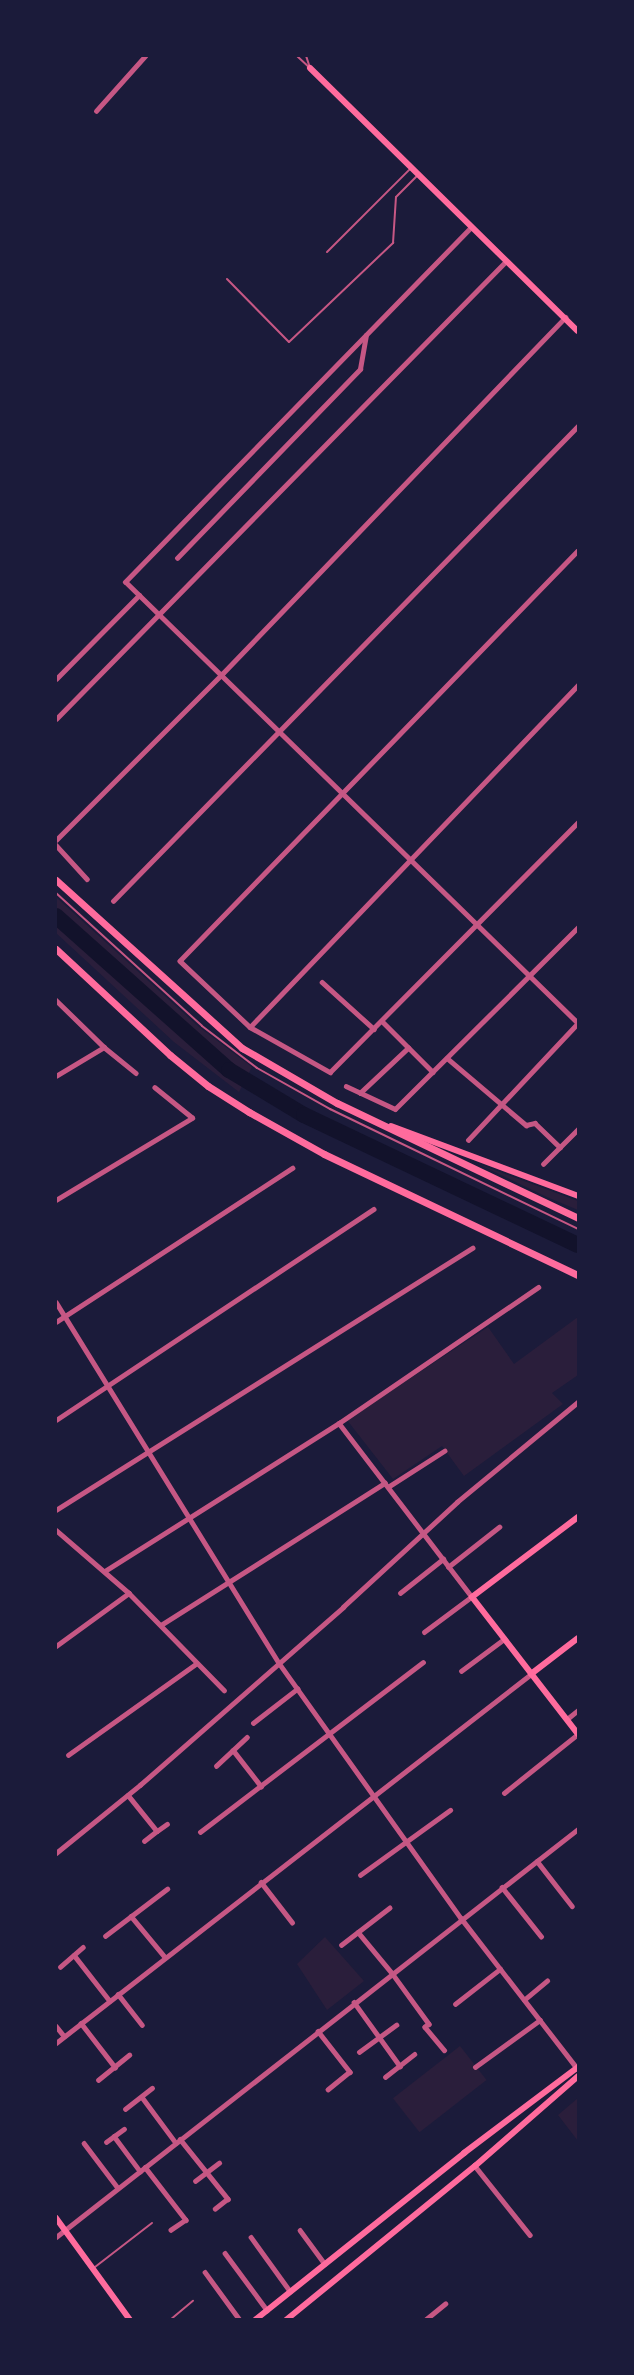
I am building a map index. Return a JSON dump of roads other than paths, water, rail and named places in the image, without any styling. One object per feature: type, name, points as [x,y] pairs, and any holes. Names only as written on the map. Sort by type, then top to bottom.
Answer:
[{"type":"highway","points":[[56,880],[242,1048],[299,1083],[579,1218]]},
{"type":"highway","points":[[56,949],[170,1055],[208,1086],[249,1112],[324,1154],[579,1275]]},
{"type":"main road","points":[[310,68],[579,331]]},
{"type":"main road","points":[[382,1123],[579,1196]]},
{"type":"main road","points":[[579,1517],[472,1597],[579,1734]]},
{"type":"main road","points":[[531,1674],[579,1638]]},
{"type":"main road","points":[[255,2319],[578,2068]]},
{"type":"main road","points":[[286,2319],[475,2166],[579,2076]]},
{"type":"main road","points":[[56,2218],[130,2319]]},
{"type":"street","points":[[96,111],[145,56]]},
{"type":"street","points":[[468,1140],[579,1023],[126,582],[472,228]]},
{"type":"street","points":[[56,719],[161,615],[506,261]]},
{"type":"street","points":[[56,840],[222,674],[565,317]]},
{"type":"street","points":[[177,558],[360,369],[366,336]]},
{"type":"street","points":[[112,901],[281,732],[579,426]]},
{"type":"street","points":[[579,551],[180,961],[250,1027],[330,1072],[579,822]]},
{"type":"street","points":[[56,679],[140,595]]},
{"type":"street","points":[[250,1027],[579,685]]},
{"type":"street","points":[[56,845],[87,879]]},
{"type":"street","points":[[346,1086],[395,1108],[579,927]]},
{"type":"street","points":[[322,982],[374,1029]]},
{"type":"street","points":[[56,1000],[104,1047],[136,1073]]},
{"type":"street","points":[[382,1021],[433,1072]]},
{"type":"street","points":[[56,1076],[104,1047]]},
{"type":"street","points":[[360,1093],[408,1047]]},
{"type":"street","points":[[447,1058],[526,1125],[535,1123],[560,1147]]},
{"type":"street","points":[[56,1200],[192,1118],[154,1088]]},
{"type":"street","points":[[543,1164],[579,1129]]},
{"type":"street","points":[[56,1322],[292,1168]]},
{"type":"street","points":[[56,1420],[373,1209]]},
{"type":"street","points":[[56,1510],[472,1248]]},
{"type":"street","points":[[105,1571],[188,1516],[339,1423],[538,1287]]},
{"type":"street","points":[[56,1302],[279,1663],[461,1918],[578,2068]]},
{"type":"street","points":[[56,1853],[128,1796],[424,1534],[457,1502],[579,1402]]},
{"type":"street","points":[[339,1423],[472,1597],[424,1632]]},
{"type":"street","points":[[161,1625],[444,1451]]},
{"type":"street","points":[[448,1567],[499,1527]]},
{"type":"street","points":[[56,1530],[129,1593],[224,1690]]},
{"type":"street","points":[[400,1593],[443,1559]]},
{"type":"street","points":[[56,1646],[129,1593]]},
{"type":"street","points":[[461,1671],[504,1639]]},
{"type":"street","points":[[200,1832],[423,1662]]},
{"type":"street","points":[[68,1755],[197,1663]]},
{"type":"street","points":[[56,2043],[531,1674]]},
{"type":"street","points":[[253,1723],[297,1689]]},
{"type":"street","points":[[567,1719],[579,1710]]},
{"type":"street","points":[[504,1793],[579,1734]]},
{"type":"street","points":[[216,1766],[247,1737]]},
{"type":"street","points":[[233,1750],[261,1786]]},
{"type":"street","points":[[128,1796],[157,1831]]},
{"type":"street","points":[[360,1875],[407,1844],[450,1810]]},
{"type":"street","points":[[144,1841],[166,1824]]},
{"type":"street","points":[[56,2237],[461,1918],[579,1829]]},
{"type":"street","points":[[537,1861],[572,1906]]},
{"type":"street","points":[[261,1882],[292,1922]]},
{"type":"street","points":[[502,1887],[541,1936]]},
{"type":"street","points":[[105,1936],[167,1889]]},
{"type":"street","points":[[341,1945],[389,1908]]},
{"type":"street","points":[[131,1917],[165,1958]]},
{"type":"street","points":[[358,1932],[392,1973],[429,2024],[425,2027],[444,2050]]},
{"type":"street","points":[[60,1967],[83,1947]]},
{"type":"street","points":[[74,1955],[110,2001]]},
{"type":"street","points":[[455,2004],[500,1969]]},
{"type":"street","points":[[524,2000],[547,1981]]},
{"type":"street","points":[[118,1994],[142,2025]]},
{"type":"street","points":[[354,2002],[400,2066]]},
{"type":"street","points":[[476,2067],[540,2020]]},
{"type":"street","points":[[81,2023],[115,2067]]},
{"type":"street","points":[[359,2052],[396,2025]]},
{"type":"street","points":[[56,2026],[64,2036]]},
{"type":"street","points":[[318,2031],[350,2072],[328,2090]]},
{"type":"street","points":[[385,2078],[414,2054]]},
{"type":"street","points":[[98,2080],[129,2055]]},
{"type":"street","points":[[125,2109],[152,2088]]},
{"type":"street","points":[[142,2097],[228,2199]]},
{"type":"street","points":[[106,2142],[124,2129]]},
{"type":"street","points":[[114,2136],[140,2171]]},
{"type":"street","points":[[84,2143],[118,2188]]},
{"type":"street","points":[[195,2181],[219,2163]]},
{"type":"street","points":[[475,2166],[530,2235]]},
{"type":"street","points":[[145,2167],[186,2220],[171,2230]]},
{"type":"street","points":[[214,2209],[234,2194]]},
{"type":"street","points":[[300,2230],[325,2264]]},
{"type":"street","points":[[250,2236],[290,2291]]},
{"type":"street","points":[[225,2253],[267,2310]]},
{"type":"street","points":[[205,2272],[240,2319]]},
{"type":"street","points":[[425,2319],[445,2304]]},
{"type":"lane","points":[[297,56],[310,68]]},
{"type":"lane","points":[[306,56],[310,68]]},
{"type":"lane","points":[[327,252],[411,168]]},
{"type":"lane","points":[[227,279],[289,342],[393,243],[396,197],[418,175]]},
{"type":"lane","points":[[56,893],[202,1026],[257,1068],[303,1096],[579,1229]]},
{"type":"lane","points":[[92,2269],[152,2223]]},
{"type":"lane","points":[[170,2319],[193,2301]]},
{"type":"waterway","points":[[56,916],[229,1070],[304,1115],[578,1245]]}]
